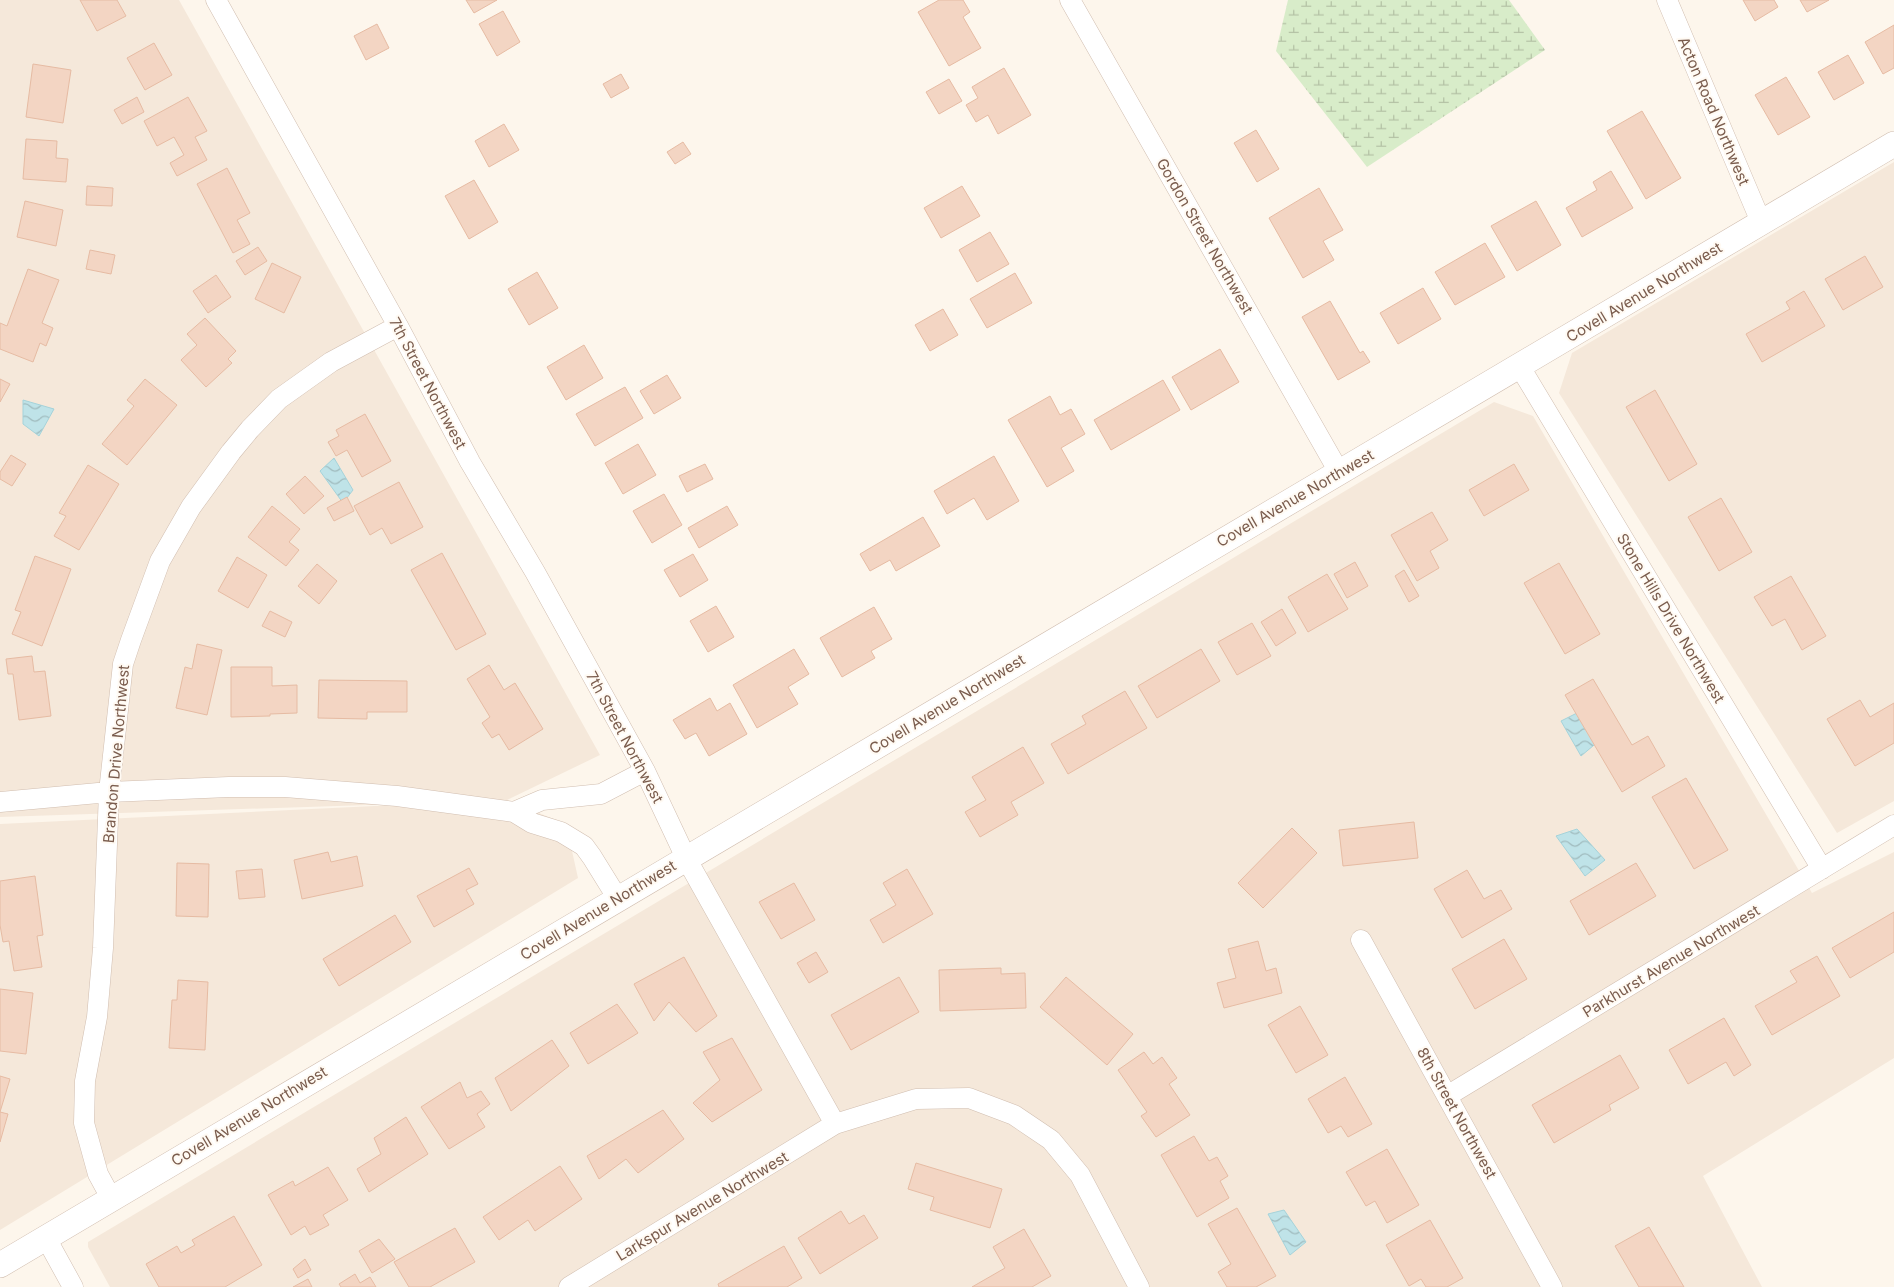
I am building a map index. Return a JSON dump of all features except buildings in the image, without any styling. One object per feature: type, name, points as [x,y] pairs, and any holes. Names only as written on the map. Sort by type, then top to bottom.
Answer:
[{"type":"street","name":"7th Street Northwest","points":[[216,0],[398,326],[470,462],[535,572],[645,771],[686,858],[835,1124]]},
{"type":"street","name":"Gordon Street Northwest","points":[[1070,0],[1339,472]]},
{"type":"street","name":"Acton Road Northwest","points":[[1667,0],[1761,222]]},
{"type":"street","name":"Covell Avenue Northwest","points":[[0,1265],[1894,144]]},
{"type":"street","name":"Brandon Drive Northwest","points":[[111,1198],[98,1174],[84,1123],[85,1081],[97,1017],[103,948],[109,792],[123,664],[160,561],[191,507],[231,452],[279,399],[331,362],[398,326]]},
{"type":"street","name":"Stone Hills Drive Northwest","points":[[1520,367],[1822,869]]},
{"type":"street","points":[[514,812],[542,800],[601,794],[645,771]]},
{"type":"street","points":[[0,802],[109,792],[229,787],[285,787],[397,796],[514,812],[532,823],[561,832],[584,846],[618,898]]},
{"type":"street","name":"Parkhurst Avenue Northwest","points":[[1447,1096],[1894,825]]},
{"type":"street","name":"8th Street Northwest","points":[[1361,940],[1552,1287]]},
{"type":"street","points":[[835,1124],[916,1099],[969,1098],[1014,1115],[1051,1140],[1080,1175],[1138,1287]]},
{"type":"street","name":"Larkspur Avenue Northwest","points":[[569,1287],[835,1124]]},
{"type":"street","points":[[46,1238],[73,1287]]},
{"type":"shaded area","points":[[0,0],[179,0],[600,755],[507,800],[566,824],[578,878],[0,1230],[0,824],[458,802],[0,817]]},
{"type":"shaded area","points":[[1894,162],[1894,801],[1837,833],[1559,393],[1572,353]]},
{"type":"shaded area","points":[[1494,402],[1533,416],[1812,893],[1894,852],[1894,1058],[1703,1176],[1762,1287],[110,1287],[88,1247],[88,1242]]},
{"type":"green space","points":[[1288,0],[1509,0],[1545,50],[1367,167],[1276,51]]},
{"type":"water","points":[[23,400],[54,409],[39,436],[23,424]]},
{"type":"water","points":[[334,458],[353,490],[343,503],[320,471]]},
{"type":"water","points":[[1581,711],[1600,740],[1581,756],[1561,721]]},
{"type":"water","points":[[1577,829],[1605,860],[1585,876],[1556,836]]},
{"type":"water","points":[[1284,1210],[1306,1242],[1290,1255],[1268,1214]]}]
